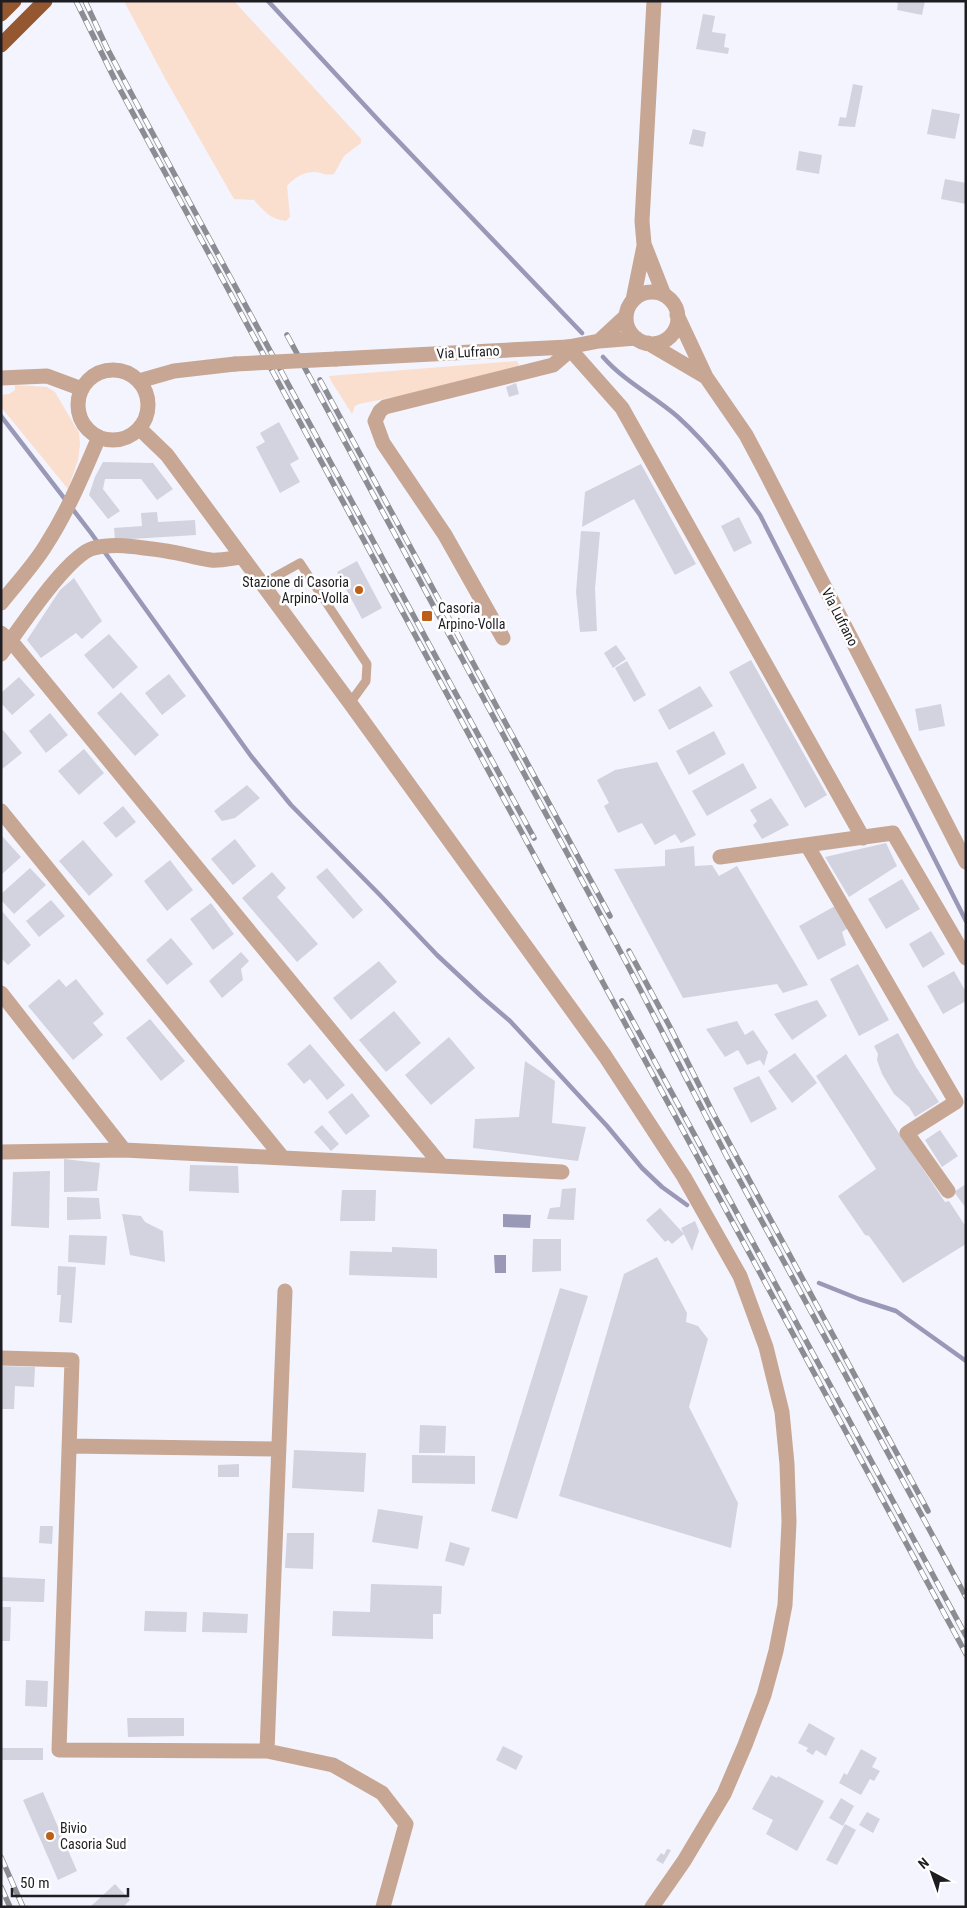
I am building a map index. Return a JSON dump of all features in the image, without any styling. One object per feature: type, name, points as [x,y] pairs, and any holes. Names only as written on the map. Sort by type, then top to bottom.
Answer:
[{"type":"highway","points":[[1,14],[14,1]]},
{"type":"highway","points":[[1,45],[46,1]]},
{"type":"street","name":"Via Lufrano","points":[[599,340],[626,316],[628,307],[633,300],[644,244],[642,221],[654,1]]},
{"type":"street","name":"Via Lufrano","points":[[644,244],[664,295],[671,300],[706,376],[736,420],[763,467],[966,862]]},
{"type":"street","points":[[633,300],[647,292],[656,292],[664,295]]},
{"type":"street","name":"Via Lufrano","points":[[139,381],[174,371],[235,364],[568,346],[599,340],[663,341],[669,336],[677,323],[677,315]]},
{"type":"street","points":[[626,316],[630,332],[642,341]]},
{"type":"street","name":"Via Lufrano","points":[[642,341],[706,376]]},
{"type":"street","points":[[503,638],[445,535],[383,443],[375,421],[380,411],[385,408],[553,364],[567,353],[568,346]]},
{"type":"street","points":[[568,346],[622,408],[863,838]]},
{"type":"street","points":[[108,370],[120,370],[130,374],[139,381],[145,389],[148,405],[145,420],[140,429],[131,436],[121,440],[99,437],[89,431],[80,417],[78,400],[82,389],[93,376],[108,370]]},
{"type":"street","points":[[3,375],[47,376],[82,389]]},
{"type":"street","points":[[140,429],[167,456],[242,557],[605,1056],[684,1177],[740,1276],[766,1347],[782,1412],[788,1474],[789,1522],[785,1605],[776,1651],[764,1695],[724,1794],[684,1861],[652,1907]]},
{"type":"street","points":[[1,603],[45,547],[62,519],[99,437]]},
{"type":"street","points":[[1,654],[6,637],[70,564],[98,547],[178,552],[212,560],[242,557]]},
{"type":"street","points":[[6,637],[442,1166]]},
{"type":"street","points":[[1,811],[283,1158]]},
{"type":"street","points":[[720,857],[893,833],[966,958]]},
{"type":"street","points":[[807,845],[956,1102],[907,1133],[948,1192]]},
{"type":"street","points":[[1,993],[124,1150]]},
{"type":"street","points":[[1,1152],[124,1150],[562,1172]]},
{"type":"street","points":[[267,1751],[285,1291]]},
{"type":"street","points":[[1,1358],[72,1360],[59,1750],[267,1751],[333,1764],[382,1793],[406,1824],[383,1907]]},
{"type":"street","points":[[69,1446],[279,1449]]},
{"type":"lane","points":[[262,584],[300,563],[366,664],[366,681],[350,703]]},
{"type":"shaded area","points":[[124,1],[234,1],[361,139],[361,143],[344,156],[334,174],[306,173],[287,186],[290,217],[286,221],[271,216],[254,200],[234,199],[166,80]]},
{"type":"shaded area","points":[[517,361],[519,365],[517,367],[359,404],[355,406],[352,414],[329,376]]},
{"type":"shaded area","points":[[15,385],[47,387],[55,392],[79,433],[78,460],[68,489],[1,407],[1,395],[9,394],[15,390]]},
{"type":"water","points":[[503,1214],[531,1215],[530,1228],[503,1227]]},
{"type":"water","points":[[494,1255],[506,1255],[506,1273],[495,1273]]},
{"type":"building","points":[[892,1],[925,1],[922,15],[897,10],[898,3]]},
{"type":"building","points":[[703,14],[715,16],[712,32],[726,34],[724,47],[729,48],[728,54],[696,49]]},
{"type":"building","points":[[853,84],[863,86],[855,127],[838,126],[840,117],[846,118]]},
{"type":"building","points":[[932,109],[960,114],[955,139],[927,134]]},
{"type":"building","points":[[693,129],[706,132],[703,147],[689,144]]},
{"type":"building","points":[[799,151],[822,155],[819,174],[796,170]]},
{"type":"building","points":[[945,179],[966,183],[966,204],[941,199]]},
{"type":"building","points":[[516,383],[519,394],[509,397],[506,387]]},
{"type":"building","points":[[279,422],[299,459],[290,464],[300,482],[280,493],[256,447],[265,442],[260,433]]},
{"type":"building","points":[[103,462],[153,463],[173,489],[157,500],[141,479],[105,479],[103,489],[120,511],[108,519],[89,495],[95,477]]},
{"type":"building","points":[[641,464],[696,564],[675,575],[634,499],[582,527],[585,492]]},
{"type":"building","points":[[157,512],[158,522],[195,520],[196,535],[115,540],[114,528],[142,526],[141,513]]},
{"type":"building","points":[[739,517],[752,543],[734,552],[721,526]]},
{"type":"building","points":[[581,531],[600,532],[595,589],[597,631],[580,632],[576,592]]},
{"type":"building","name":"Stazione di Casoria Arpino-Volla","points":[[357,561],[382,608],[362,619],[337,572]]},
{"type":"building","points":[[74,578],[102,621],[82,639],[76,633],[41,658],[27,640],[60,590]]},
{"type":"building","points":[[109,634],[138,667],[113,689],[84,655]]},
{"type":"building","points":[[616,645],[626,659],[613,668],[604,653]]},
{"type":"building","points":[[751,660],[827,795],[805,808],[729,672]]},
{"type":"building","points":[[627,661],[646,695],[634,702],[615,668]]},
{"type":"building","points":[[169,674],[186,696],[162,715],[145,693]]},
{"type":"building","points":[[19,677],[35,695],[12,715],[1,703],[1,693]]},
{"type":"building","points":[[700,686],[713,706],[669,730],[658,710]]},
{"type":"building","points":[[121,692],[159,735],[135,756],[97,713]]},
{"type":"building","points":[[941,704],[945,726],[919,731],[915,709]]},
{"type":"building","points":[[50,713],[68,735],[46,753],[29,731]]},
{"type":"building","points":[[3,730],[22,753],[1,770],[1,731]]},
{"type":"building","points":[[714,731],[726,754],[689,775],[676,751]]},
{"type":"building","points":[[84,749],[104,773],[79,795],[58,771]]},
{"type":"building","points":[[657,762],[696,835],[681,843],[675,834],[655,845],[642,823],[618,833],[604,806],[609,803],[597,780],[615,770]]},
{"type":"building","points":[[743,763],[757,788],[707,816],[692,791]]},
{"type":"building","points":[[247,785],[260,798],[235,818],[222,821],[214,811]]},
{"type":"building","points":[[771,798],[789,825],[762,839],[753,825],[757,821],[750,810]]},
{"type":"building","points":[[123,806],[136,822],[116,838],[103,823]]},
{"type":"building","points":[[1,835],[21,857],[1,875]]},
{"type":"building","points":[[235,839],[256,866],[233,885],[211,859]]},
{"type":"building","points":[[83,840],[113,875],[89,896],[59,861]]},
{"type":"building","points":[[886,843],[897,866],[849,897],[825,857]]},
{"type":"building","points":[[694,846],[695,866],[712,865],[719,876],[737,866],[808,985],[783,993],[777,984],[683,998],[614,869],[665,866],[665,850]]},
{"type":"building","points":[[170,860],[193,890],[167,911],[144,881]]},
{"type":"building","points":[[30,868],[46,885],[14,914],[1,900],[1,894]]},
{"type":"building","points":[[327,868],[363,910],[353,919],[316,877]]},
{"type":"building","points":[[272,872],[286,888],[277,897],[318,944],[297,962],[242,898]]},
{"type":"building","points":[[902,879],[920,909],[886,929],[868,899]]},
{"type":"building","points":[[51,900],[65,916],[39,937],[26,921]]},
{"type":"building","points":[[211,903],[234,934],[213,950],[190,919]]},
{"type":"building","points":[[835,906],[848,928],[842,932],[846,945],[818,960],[799,926]]},
{"type":"building","points":[[1,910],[31,945],[8,965],[1,958]]},
{"type":"building","points":[[931,931],[945,954],[923,968],[909,944]]},
{"type":"building","points":[[171,938],[193,964],[167,985],[146,960]]},
{"type":"building","points":[[241,952],[249,961],[241,969],[243,980],[222,998],[209,981]]},
{"type":"building","points":[[379,961],[397,982],[351,1020],[333,998]]},
{"type":"building","points":[[858,964],[889,1020],[859,1036],[830,979]]},
{"type":"building","points":[[954,971],[966,992],[966,1001],[943,1014],[927,986]]},
{"type":"building","points":[[59,979],[66,987],[76,979],[104,1014],[93,1023],[103,1035],[73,1060],[28,1006]]},
{"type":"building","points":[[817,1000],[827,1016],[792,1040],[774,1014]]},
{"type":"building","points":[[394,1011],[421,1043],[386,1072],[359,1040]]},
{"type":"building","points":[[150,1019],[185,1061],[161,1081],[126,1038]]},
{"type":"building","points":[[737,1021],[745,1035],[753,1030],[768,1052],[764,1066],[760,1060],[747,1065],[738,1050],[725,1057],[706,1029]]},
{"type":"building","points":[[898,1033],[916,1067],[939,1102],[915,1117],[909,1107],[894,1094],[882,1074],[877,1060],[878,1054],[874,1046]]},
{"type":"building","points":[[449,1037],[475,1068],[431,1105],[405,1075]]},
{"type":"building","points":[[310,1044],[345,1085],[327,1100],[310,1079],[304,1084],[287,1064]]},
{"type":"building","points":[[795,1053],[817,1083],[792,1103],[768,1071]]},
{"type":"building","points":[[846,1054],[945,1202],[949,1201],[966,1227],[966,1244],[903,1283],[869,1236],[865,1235],[838,1196],[876,1169],[816,1076]]},
{"type":"building","points":[[525,1061],[555,1081],[552,1123],[586,1127],[578,1161],[473,1148],[475,1119],[519,1117]]},
{"type":"building","points":[[759,1076],[777,1109],[751,1123],[733,1088]]},
{"type":"building","points":[[352,1093],[370,1116],[346,1135],[328,1112]]},
{"type":"building","points":[[322,1125],[339,1144],[331,1151],[314,1132]]},
{"type":"building","points":[[940,1130],[958,1156],[942,1167],[925,1140]]},
{"type":"building","points":[[64,1159],[100,1163],[97,1191],[64,1192]]},
{"type":"building","points":[[190,1165],[238,1166],[239,1193],[189,1191]]},
{"type":"building","points":[[50,1171],[49,1228],[11,1226],[13,1172]]},
{"type":"building","points":[[966,1184],[966,1208],[954,1192]]},
{"type":"building","points":[[576,1188],[574,1220],[547,1219],[550,1208],[560,1207],[562,1189]]},
{"type":"building","points":[[342,1190],[376,1190],[375,1221],[340,1221]]},
{"type":"building","points":[[67,1197],[99,1198],[101,1219],[67,1220]]},
{"type":"building","points":[[660,1208],[684,1234],[672,1244],[668,1240],[665,1242],[646,1220]]},
{"type":"building","points":[[122,1214],[141,1216],[145,1222],[163,1231],[165,1262],[130,1255]]},
{"type":"building","points":[[695,1221],[699,1231],[692,1251],[681,1228]]},
{"type":"building","points":[[69,1235],[107,1236],[105,1265],[68,1262]]},
{"type":"building","points":[[533,1239],[561,1239],[561,1271],[532,1272]]},
{"type":"building","points":[[392,1247],[437,1249],[437,1278],[349,1275],[350,1251],[392,1252]]},
{"type":"building","points":[[657,1257],[687,1313],[686,1322],[698,1326],[708,1339],[689,1407],[738,1503],[731,1548],[559,1496],[624,1274]]},
{"type":"building","points":[[58,1266],[76,1267],[72,1323],[59,1322],[61,1295],[57,1295]]},
{"type":"building","points":[[560,1288],[588,1296],[517,1519],[491,1511]]},
{"type":"building","points":[[1,1366],[35,1367],[34,1387],[15,1386],[14,1409],[1,1409]]},
{"type":"building","points":[[420,1425],[446,1426],[445,1453],[419,1453]]},
{"type":"building","points":[[294,1450],[366,1453],[364,1492],[292,1488]]},
{"type":"building","points":[[412,1455],[475,1456],[475,1484],[412,1483]]},
{"type":"building","points":[[239,1464],[239,1477],[218,1477],[218,1465]]},
{"type":"building","points":[[378,1509],[423,1516],[418,1549],[372,1542]]},
{"type":"building","points":[[40,1526],[53,1526],[52,1544],[39,1543]]},
{"type":"building","points":[[287,1533],[314,1533],[313,1569],[285,1568]]},
{"type":"building","points":[[450,1542],[470,1548],[464,1566],[445,1561]]},
{"type":"building","points":[[1,1577],[45,1579],[44,1602],[1,1601]]},
{"type":"building","points":[[371,1584],[442,1586],[441,1614],[433,1614],[433,1639],[332,1636],[333,1611],[370,1612]]},
{"type":"building","points":[[1,1607],[11,1607],[10,1641],[1,1641]]},
{"type":"building","points":[[145,1611],[187,1612],[186,1632],[144,1631]]},
{"type":"building","points":[[203,1612],[248,1614],[247,1633],[202,1632]]},
{"type":"building","points":[[26,1680],[48,1681],[47,1707],[25,1706]]},
{"type":"building","points":[[127,1718],[184,1718],[184,1736],[128,1737]]},
{"type":"building","points":[[809,1723],[835,1738],[826,1756],[816,1750],[813,1755],[806,1751],[808,1748],[798,1743]]},
{"type":"building","points":[[503,1746],[523,1756],[516,1770],[496,1760]]},
{"type":"building","points":[[1,1748],[43,1748],[43,1760],[1,1760]]},
{"type":"building","points":[[861,1749],[877,1758],[872,1767],[880,1771],[874,1781],[870,1779],[861,1795],[839,1783],[844,1773],[847,1775]]},
{"type":"building","points":[[771,1775],[777,1778],[778,1776],[824,1801],[797,1851],[766,1834],[773,1820],[752,1809]]},
{"type":"building","name":"Bivio Casoria Sud","points":[[43,1792],[77,1871],[58,1880],[23,1800]]},
{"type":"building","points":[[841,1798],[854,1806],[843,1826],[829,1818]]},
{"type":"building","points":[[867,1812],[880,1819],[873,1833],[859,1825]]},
{"type":"building","points":[[845,1824],[856,1830],[837,1865],[826,1860]]},
{"type":"building","points":[[667,1849],[671,1850],[663,1864],[656,1860],[661,1853],[664,1855]]},
{"type":"building","points":[[115,1884],[130,1900],[123,1907],[90,1907]]},
{"type":"waterway","points":[[268,1],[382,124],[582,333]]},
{"type":"waterway","points":[[603,357],[621,374],[669,409],[690,428],[722,464],[760,515],[966,921]]},
{"type":"waterway","points":[[1,416],[91,533],[251,756],[291,805],[437,955],[510,1021],[607,1126],[642,1168],[662,1187],[687,1205]]},
{"type":"waterway","points":[[819,1283],[896,1311],[966,1361]]},
{"type":"railway","points":[[76,1],[116,82],[966,1654]]},
{"type":"railway","points":[[85,1],[107,48],[170,166],[534,838]]},
{"type":"railway","points":[[287,335],[627,964],[727,1157],[966,1597]]},
{"type":"railway","points":[[320,380],[610,916]]},
{"type":"railway","points":[[629,951],[713,1113],[928,1511]]},
{"type":"railway","points":[[622,1001],[966,1636]]},
{"type":"railway","points":[[1,1857],[23,1907]]},
{"type":"railway","points":[[1,1887],[10,1907]]},
{"type":"place","name":"Stazione di Casoria Arpino-Volla","points":[[359,590]]},
{"type":"place","name":"Casoria Arpino-Volla","points":[[427,616]]},
{"type":"place","name":"Bivio Casoria Sud","points":[[50,1836]]}]
